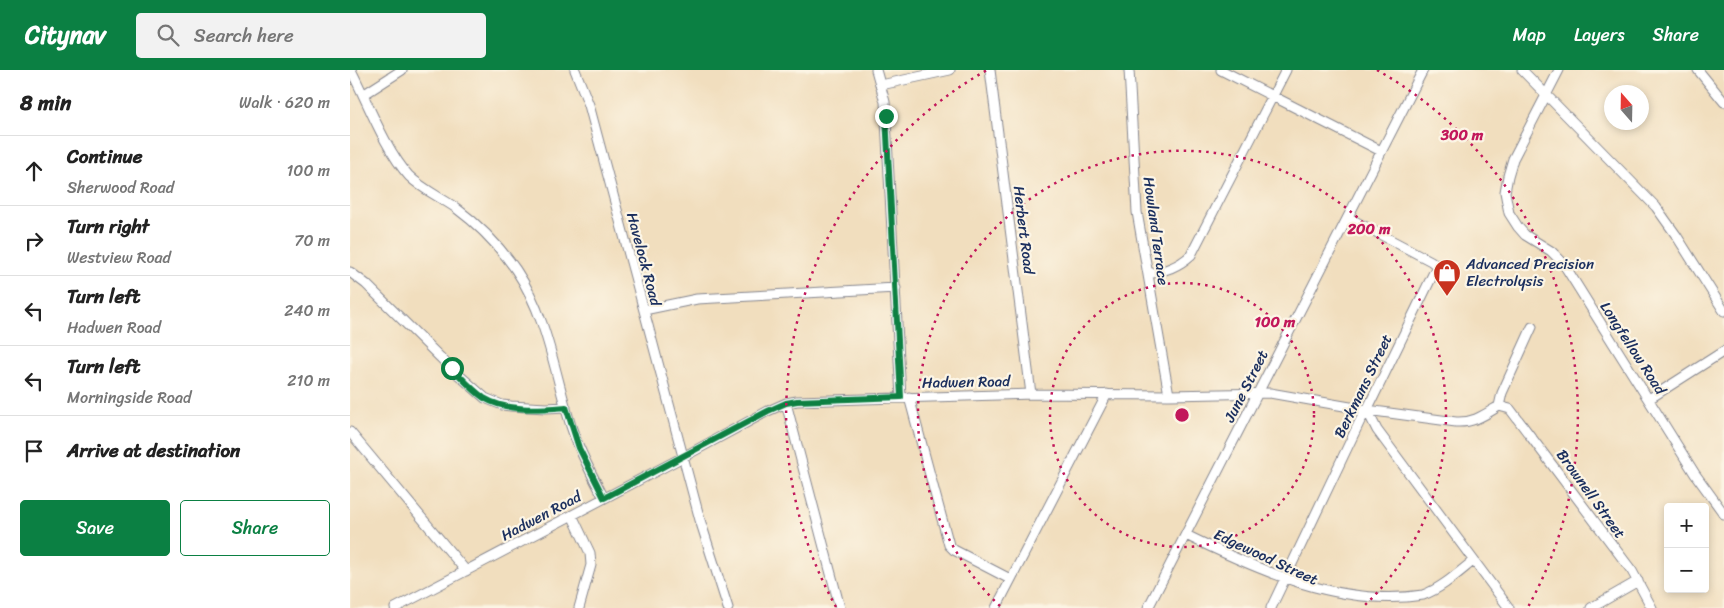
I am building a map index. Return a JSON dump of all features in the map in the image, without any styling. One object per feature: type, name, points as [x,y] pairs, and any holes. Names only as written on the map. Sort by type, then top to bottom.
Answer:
[{"type":"street","points":[[351,70],[385,139],[409,175],[418,184],[468,218],[488,237],[516,270],[533,299],[541,318],[577,443],[604,498]]},
{"type":"street","points":[[363,95],[402,70]]},
{"type":"street","name":"Havelock Road","points":[[574,70],[589,105],[700,520],[728,608]]},
{"type":"street","points":[[876,70],[882,85],[885,102],[896,288],[905,397],[949,545],[954,550],[1010,579]]},
{"type":"street","points":[[882,85],[950,70]]},
{"type":"street","name":"Herbert Road","points":[[990,70],[1031,394]]},
{"type":"street","name":"Howland Terrace","points":[[1129,70],[1137,212],[1169,395]]},
{"type":"street","points":[[1220,70],[1380,152]]},
{"type":"street","points":[[1148,274],[1173,268],[1182,264],[1191,255],[1286,70]]},
{"type":"street","name":"June Street","points":[[1148,608],[1423,70]]},
{"type":"street","points":[[1522,70],[1656,206],[1724,311]]},
{"type":"street","name":"Longfellow Road","points":[[1559,70],[1513,159],[1505,192],[1509,213],[1525,235],[1551,251],[1563,263],[1695,474],[1724,514]]},
{"type":"street","points":[[1698,70],[1724,102]]},
{"type":"street","name":"Berkmans Street","points":[[1271,608],[1436,265],[1349,218]]},
{"type":"street","points":[[350,272],[366,284],[485,398],[502,405],[511,406],[566,407]]},
{"type":"street","points":[[644,310],[697,299],[896,288]]},
{"type":"street","points":[[1258,394],[1270,393],[1367,410],[1465,422],[1478,419],[1499,406],[1502,392],[1532,327]]},
{"type":"street","points":[[1649,399],[1724,351]]},
{"type":"street","name":"Hadwen Road","points":[[395,608],[786,403],[806,400],[1031,394],[1258,394]]},
{"type":"street","points":[[996,608],[1107,394]]},
{"type":"street","points":[[786,403],[840,608]]},
{"type":"street","name":"Brownell Street","points":[[1499,406],[1510,409],[1516,414],[1632,571],[1652,608]]},
{"type":"street","points":[[1367,410],[1377,430],[1510,608]]},
{"type":"street","points":[[350,432],[466,571]]},
{"type":"street","points":[[572,515],[590,553],[589,572],[579,608]]},
{"type":"street","name":"Edgewood Street","points":[[1186,535],[1284,583],[1342,602],[1366,605],[1386,604],[1424,595],[1474,561]]},
{"type":"street","points":[[1591,608],[1638,581]]},
{"type":"place","name":"Advanced Precision Electrolysis","points":[[1447,297]]},
{"type":"route","points":[[452,368],[485,398],[502,405],[534,408],[566,407],[571,428],[579,448],[604,498],[786,403],[806,400],[901,397],[886,116]]}]
